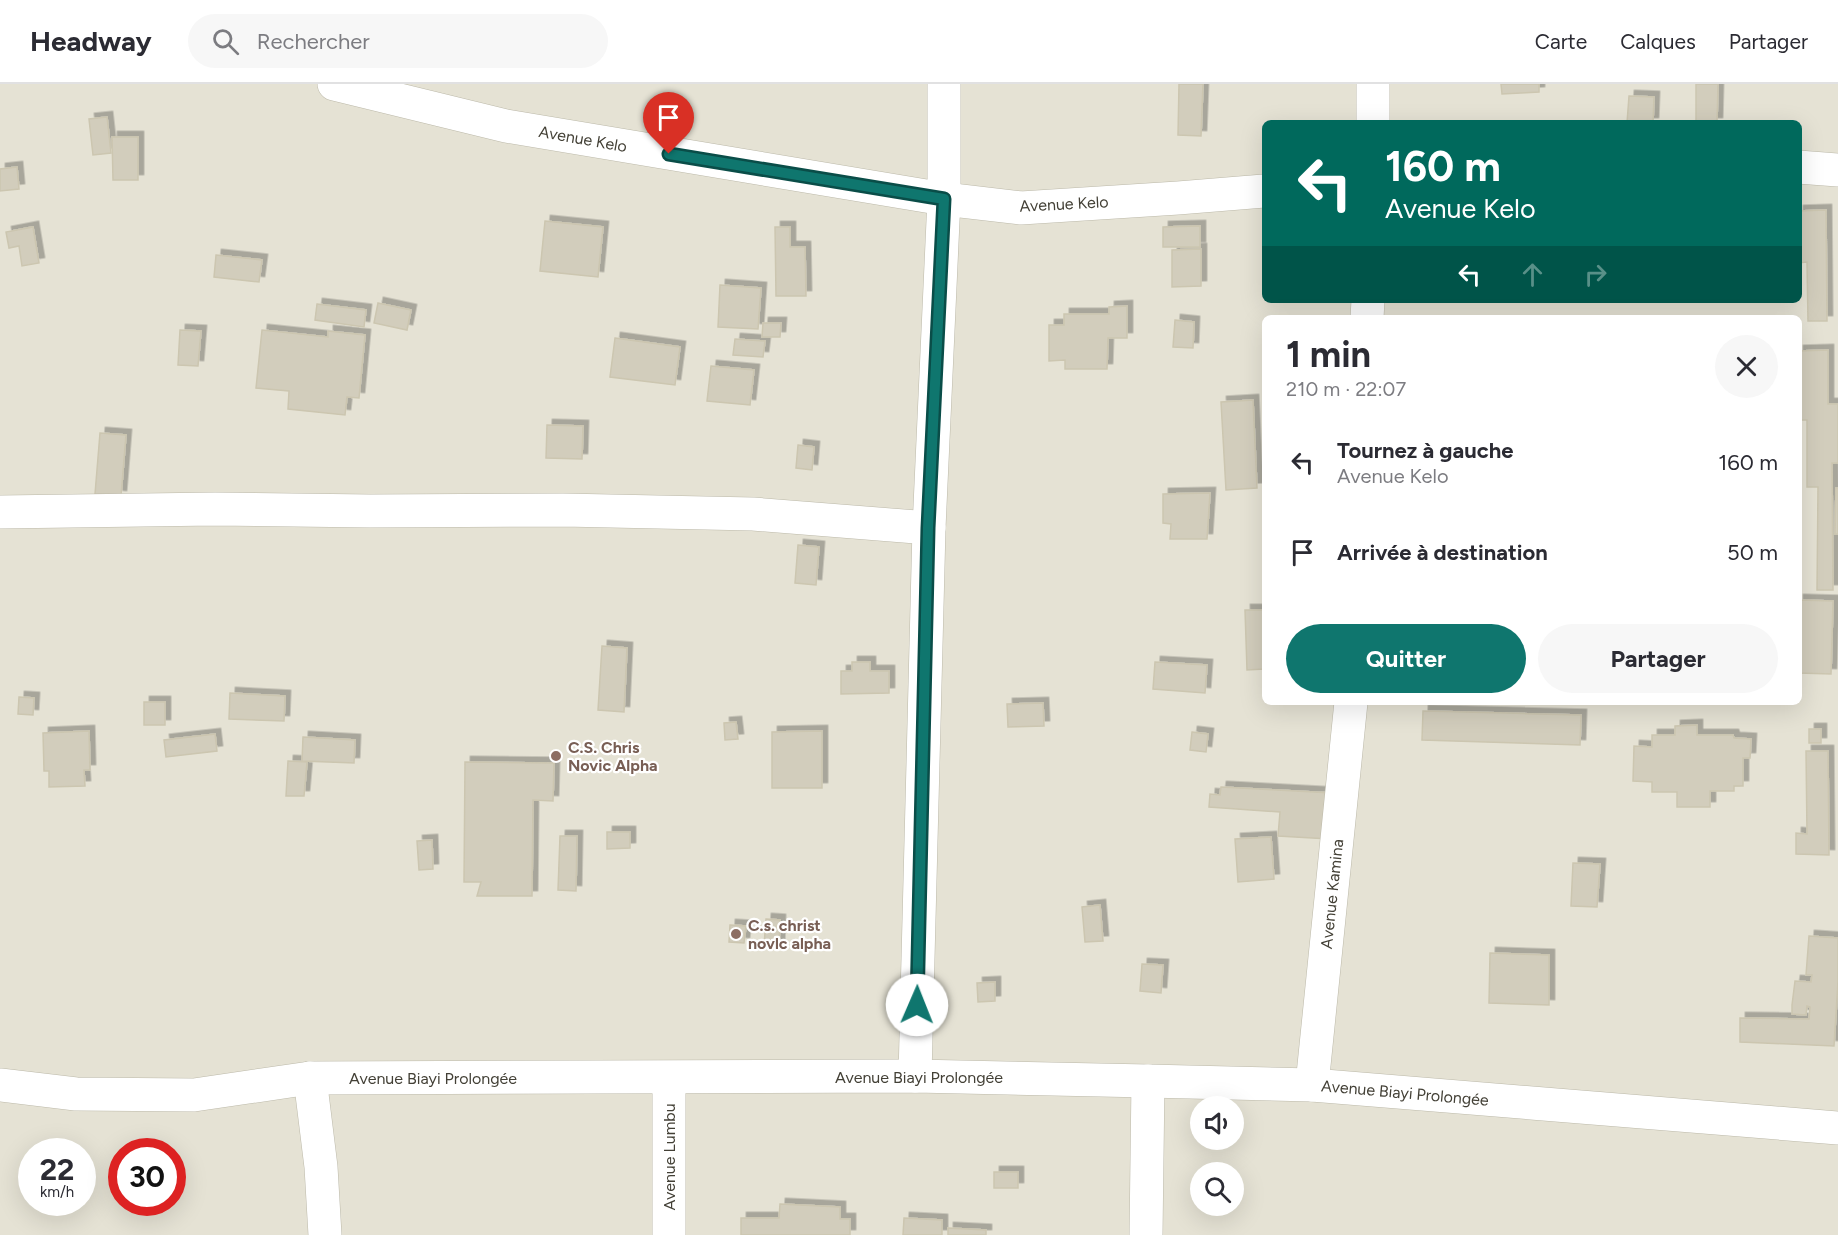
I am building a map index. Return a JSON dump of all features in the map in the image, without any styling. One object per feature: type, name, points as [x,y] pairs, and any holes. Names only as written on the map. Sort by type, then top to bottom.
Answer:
[{"type":"street","name":"Avenue Kelo","points":[[334,84],[506,126],[944,199],[1021,208],[1262,190]]},
{"type":"street","points":[[915,1076],[928,528],[944,199],[944,84]]},
{"type":"street","points":[[1373,84],[1373,120]]},
{"type":"street","points":[[1802,167],[1838,170]]},
{"type":"street","points":[[1,512],[562,510],[753,514],[928,528]]},
{"type":"street","name":"Avenue Kamina","points":[[1312,1085],[1351,705]]},
{"type":"street","name":"Avenue Biayi Prolongée","points":[[0,1085],[76,1094],[194,1095],[310,1078],[915,1076],[1148,1081],[1312,1085],[1838,1128]]},
{"type":"street","points":[[310,1078],[321,1167],[325,1235]]},
{"type":"street","name":"Avenue Lumbu","points":[[669,1078],[669,1235]]},
{"type":"street","points":[[1146,1235],[1148,1081]]},
{"type":"shaded area","points":[[0,84],[1838,84],[1838,1235],[0,1235]]},
{"type":"building","points":[[1179,84],[1203,84],[1201,136],[1178,135]]},
{"type":"building","points":[[1501,84],[1539,84],[1539,92],[1502,94]]},
{"type":"building","points":[[1696,84],[1718,84],[1717,120],[1696,120]]},
{"type":"building","points":[[1629,96],[1654,97],[1653,120],[1627,120]]},
{"type":"building","points":[[107,117],[111,153],[93,155],[89,119]]},
{"type":"building","points":[[112,137],[138,137],[138,180],[113,180]]},
{"type":"building","points":[[17,167],[19,189],[0,191],[0,169]]},
{"type":"building","points":[[1826,210],[1827,321],[1808,321],[1807,262],[1802,263],[1802,211]]},
{"type":"building","points":[[545,221],[603,227],[598,277],[540,271]]},
{"type":"building","points":[[1200,226],[1200,247],[1163,247],[1163,227]]},
{"type":"building","points":[[33,227],[39,263],[22,266],[19,246],[9,248],[6,232]]},
{"type":"building","points":[[775,227],[790,227],[790,247],[805,247],[806,296],[776,296]]},
{"type":"building","points":[[1201,249],[1201,286],[1172,287],[1172,250]]},
{"type":"building","points":[[216,255],[262,260],[259,282],[214,277]]},
{"type":"building","points":[[720,285],[761,288],[758,329],[718,327]]},
{"type":"building","points":[[378,303],[411,310],[407,330],[374,323]]},
{"type":"building","points":[[317,304],[366,310],[364,327],[315,320]]},
{"type":"building","points":[[1127,306],[1127,338],[1108,338],[1107,369],[1065,369],[1065,360],[1049,361],[1049,325],[1064,325],[1064,314],[1109,314],[1109,307]]},
{"type":"building","points":[[1175,320],[1194,322],[1193,348],[1173,347]]},
{"type":"building","points":[[763,323],[781,323],[780,337],[762,337]]},
{"type":"building","points":[[180,330],[201,331],[198,366],[178,365]]},
{"type":"building","points":[[262,330],[328,337],[328,331],[365,335],[359,398],[347,397],[345,415],[288,409],[289,391],[256,388]]},
{"type":"building","points":[[615,338],[680,347],[675,385],[610,377]]},
{"type":"building","points":[[735,339],[765,341],[763,357],[733,355]]},
{"type":"building","points":[[1828,350],[1828,404],[1838,404],[1838,463],[1832,463],[1833,590],[1817,590],[1818,487],[1807,487],[1807,420],[1802,420],[1802,351]]},
{"type":"building","points":[[711,366],[754,370],[750,405],[707,401]]},
{"type":"building","points":[[1253,400],[1257,488],[1226,490],[1221,402]]},
{"type":"building","points":[[547,425],[583,426],[582,459],[546,458]]},
{"type":"building","points":[[100,433],[126,435],[121,496],[95,494]]},
{"type":"building","points":[[798,445],[814,447],[812,470],[796,468]]},
{"type":"building","points":[[1836,488],[1838,488],[1838,534],[1835,534]]},
{"type":"building","points":[[1210,493],[1207,539],[1170,539],[1171,524],[1163,523],[1163,494]]},
{"type":"building","points":[[798,545],[819,547],[816,585],[795,583]]},
{"type":"building","points":[[1802,600],[1833,601],[1831,674],[1802,673]]},
{"type":"building","points":[[1245,610],[1262,610],[1262,669],[1247,670]]},
{"type":"building","points":[[602,646],[627,648],[624,712],[598,710]]},
{"type":"building","points":[[852,662],[870,662],[870,671],[889,671],[889,693],[841,694],[841,671],[852,671]]},
{"type":"building","points":[[1155,662],[1207,665],[1205,693],[1153,689]]},
{"type":"building","points":[[230,693],[285,696],[284,721],[229,719]]},
{"type":"building","points":[[19,697],[34,698],[33,715],[18,714]]},
{"type":"building","points":[[144,702],[165,702],[165,725],[144,725]]},
{"type":"building","points":[[1043,703],[1044,726],[1008,727],[1007,704]]},
{"type":"building","points":[[1423,711],[1581,715],[1580,745],[1422,740]]},
{"type":"building","points":[[736,722],[738,739],[725,740],[724,723]]},
{"type":"building","points":[[1697,725],[1697,735],[1733,735],[1734,738],[1751,739],[1750,758],[1743,758],[1743,786],[1734,786],[1734,791],[1710,791],[1710,807],[1677,807],[1677,792],[1652,792],[1652,782],[1633,781],[1634,746],[1652,747],[1652,735],[1675,735],[1675,726]]},
{"type":"building","points":[[1809,729],[1821,729],[1821,743],[1809,743]]},
{"type":"building","points":[[89,731],[90,770],[84,770],[85,786],[49,787],[49,771],[44,771],[43,733]]},
{"type":"building","points":[[822,731],[822,788],[772,788],[772,732]]},
{"type":"building","points":[[1192,732],[1208,734],[1206,752],[1190,750]]},
{"type":"building","points":[[215,734],[217,751],[166,757],[164,740]]},
{"type":"building","points":[[303,737],[355,740],[354,763],[302,761]]},
{"type":"building","points":[[1806,751],[1828,751],[1829,855],[1796,854],[1796,833],[1807,834]]},
{"type":"building","points":[[288,761],[307,762],[304,796],[286,796]]},
{"type":"building","points":[[465,762],[554,763],[553,801],[533,800],[532,896],[477,896],[481,882],[464,882]]},
{"type":"building","points":[[1221,787],[1332,793],[1329,839],[1278,836],[1280,812],[1209,807],[1210,794],[1220,795]]},
{"type":"building","points":[[607,832],[630,832],[630,848],[607,849]]},
{"type":"building","points":[[560,836],[577,836],[576,891],[558,890]]},
{"type":"building","points":[[1271,837],[1274,879],[1238,882],[1235,839]]},
{"type":"building","points":[[432,840],[433,869],[419,870],[417,841]]},
{"type":"building","points":[[1573,863],[1600,864],[1597,907],[1571,906]]},
{"type":"building","points":[[1100,905],[1103,941],[1085,942],[1082,907]]},
{"type":"building","points":[[766,919],[780,920],[779,947],[764,946]]},
{"type":"building","points":[[730,925],[746,926],[744,943],[729,942]]},
{"type":"building","points":[[1809,936],[1838,938],[1834,1046],[1740,1042],[1740,1018],[1809,1019],[1810,1007],[1807,1006],[1806,1015],[1792,1014],[1792,1005],[1795,981],[1811,982],[1812,975],[1806,975]]},
{"type":"building","points":[[1490,953],[1549,955],[1549,1005],[1489,1003]]},
{"type":"building","points":[[1142,964],[1163,965],[1161,993],[1140,991]]},
{"type":"building","points":[[995,982],[995,1001],[978,1002],[977,983]]},
{"type":"building","points":[[994,1172],[1018,1172],[1018,1188],[994,1188]]},
{"type":"building","points":[[780,1204],[840,1207],[840,1219],[850,1219],[850,1235],[741,1235],[741,1218],[779,1218]]},
{"type":"building","points":[[904,1218],[942,1220],[942,1235],[903,1235]]},
{"type":"building","points":[[948,1228],[986,1230],[986,1235],[948,1235]]},
{"type":"place","name":"C.S. Chris Novic Alpha","points":[[556,756]]},
{"type":"place","name":"C.s. christ novlc alpha","points":[[736,934]]},
{"type":"route","points":[[669,154],[944,199],[928,528],[917,1005]]}]
